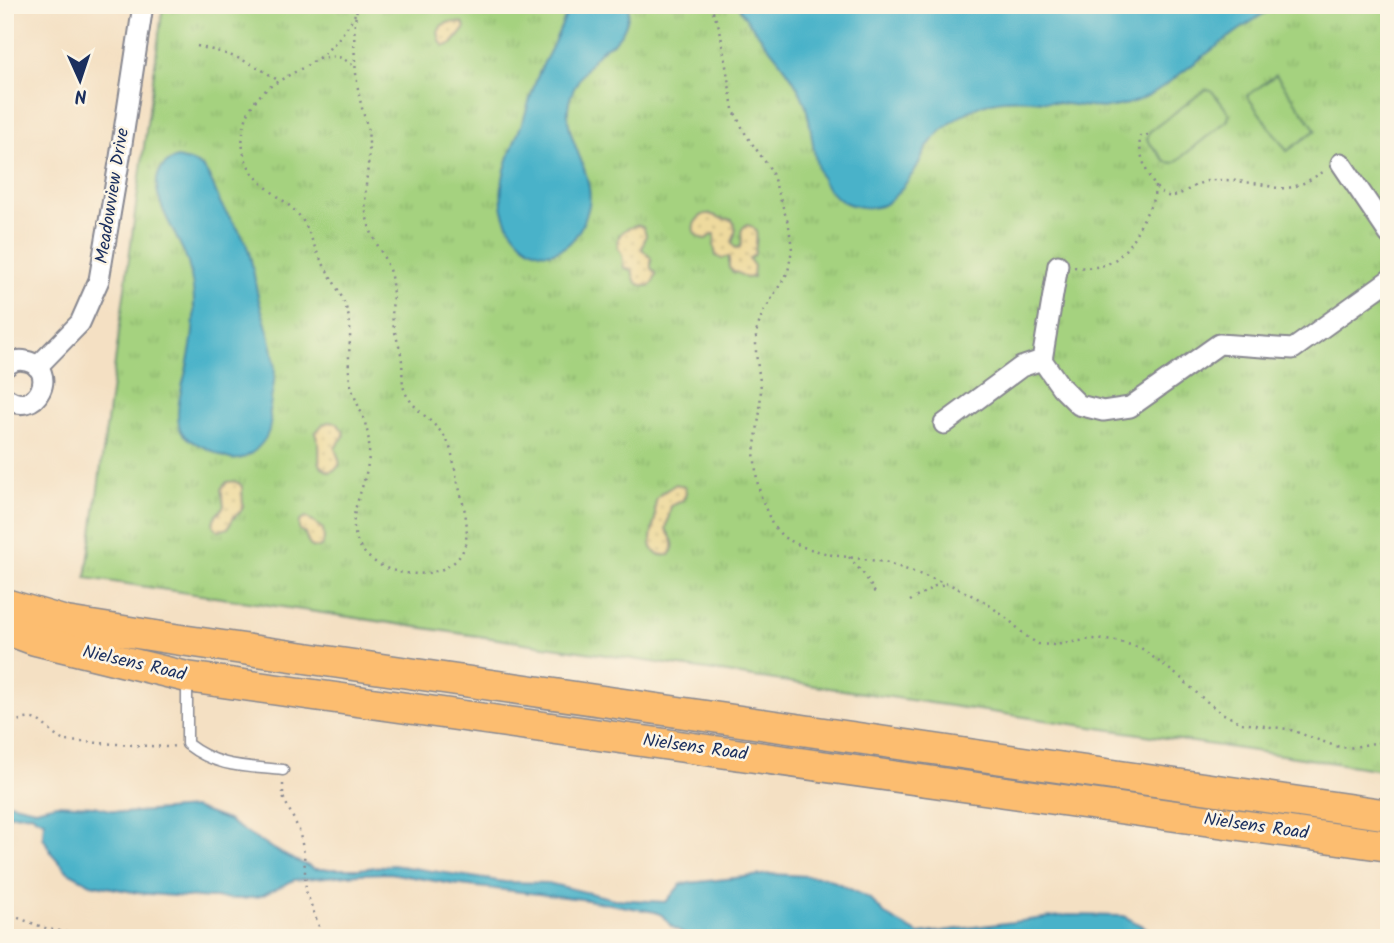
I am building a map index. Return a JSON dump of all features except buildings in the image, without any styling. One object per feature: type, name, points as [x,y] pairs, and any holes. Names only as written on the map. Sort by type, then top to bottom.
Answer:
[{"type":"main road","name":"Nielsens Road","points":[[5,604],[66,622],[143,634],[1389,815]]},
{"type":"main road","name":"Nielsens Road","points":[[5,629],[35,640],[187,677],[1389,846]]},
{"type":"street","name":"Meadowview Drive","points":[[37,367],[80,323],[99,280],[143,5]]},
{"type":"street","points":[[1341,163],[1389,234]]},
{"type":"street","points":[[1058,265],[1042,360],[1061,387],[1079,405],[1103,411],[1130,407],[1219,344],[1293,349],[1389,280]]},
{"type":"street","points":[[5,367],[15,360],[32,362],[42,374],[43,382],[35,399],[28,403],[7,403]]},
{"type":"street","points":[[944,424],[1021,368],[1042,360]]},
{"type":"lane","points":[[187,677],[187,744],[202,756],[228,765],[283,770]]},
{"type":"path","points":[[316,60],[345,31],[358,5]]},
{"type":"path","points":[[710,5],[720,29],[733,109],[746,135],[771,170],[789,226],[792,248],[788,272],[762,314],[756,333],[761,388],[754,452],[757,481],[772,524],[783,537],[803,547],[832,555],[886,562],[949,584],[985,602],[1038,644],[1054,645],[1092,639],[1141,648],[1220,712],[1241,723],[1288,729],[1335,746],[1349,748],[1389,740]]},
{"type":"path","points":[[355,14],[356,68],[370,149],[366,206],[368,222],[390,272],[392,315],[401,353],[403,384],[406,394],[440,430],[450,446],[466,511],[467,533],[464,550],[455,562],[420,574],[385,568],[367,557],[357,542],[353,526],[354,511],[370,460],[369,442],[366,425],[351,386],[348,367],[349,322],[342,298],[300,217],[250,170],[242,152],[242,136],[248,113],[259,95],[278,80],[316,60],[332,55],[343,57],[356,68]]},
{"type":"path","points":[[197,46],[252,63],[278,80]]},
{"type":"path","points":[[1149,135],[1140,136],[1138,144],[1145,166],[1155,186],[1170,197],[1175,197],[1204,181],[1216,180],[1278,189],[1289,188],[1341,163]]},
{"type":"path","points":[[1058,265],[1091,269],[1105,266],[1119,258],[1152,206],[1155,186]]},
{"type":"path","points":[[849,557],[875,593]]},
{"type":"path","points":[[910,601],[935,586],[949,584]]},
{"type":"path","points":[[5,724],[30,718],[37,720],[58,739],[66,741],[167,747],[187,744]]},
{"type":"path","points":[[283,770],[283,797],[299,831],[304,853],[306,891],[321,932],[328,938]]},
{"type":"path","points":[[5,913],[48,929],[118,938]]},
{"type":"path","points":[[312,938],[321,932]]},
{"type":"green space","points":[[163,5],[1389,5],[1389,771],[86,578]]},
{"type":"green space","points":[[1276,75],[1316,130],[1287,151],[1247,96]]},
{"type":"green space","points":[[1206,89],[1211,90],[1229,113],[1228,120],[1174,163],[1166,162],[1147,140],[1149,132]]},
{"type":"sand","points":[[450,22],[463,23],[465,28],[452,44],[444,46],[438,32],[442,25]]},
{"type":"sand","points":[[705,214],[732,220],[735,234],[732,243],[735,248],[740,247],[744,227],[747,225],[755,229],[755,254],[749,259],[754,266],[753,277],[746,278],[733,272],[729,268],[729,257],[722,259],[716,256],[715,234],[706,239],[696,235],[694,224]]},
{"type":"sand","points":[[638,225],[643,227],[646,235],[642,249],[651,258],[651,268],[656,274],[649,286],[638,284],[632,270],[624,268],[618,249],[621,233]]},
{"type":"sand","points":[[328,422],[337,423],[344,436],[335,448],[339,459],[338,467],[330,472],[320,464],[315,433]]},
{"type":"sand","points":[[227,482],[241,485],[243,507],[228,528],[219,531],[214,527],[214,521],[224,506],[221,489]]},
{"type":"sand","points":[[676,484],[685,487],[686,494],[682,501],[671,506],[666,529],[673,548],[669,555],[661,555],[656,553],[651,543],[656,500]]},
{"type":"sand","points":[[306,517],[323,529],[324,540],[321,547],[311,547],[305,533],[299,530],[299,522]]},
{"type":"water","points":[[571,5],[629,5],[629,11],[620,35],[588,65],[569,102],[568,115],[573,141],[590,192],[585,217],[580,230],[566,246],[551,252],[542,252],[524,244],[511,228],[503,210],[502,187],[507,163],[537,78]]},
{"type":"water","points":[[737,5],[1280,5],[1240,29],[1164,86],[1129,104],[1099,108],[1009,100],[975,108],[937,135],[926,148],[909,179],[892,199],[879,207],[868,208],[842,201],[823,182],[815,156],[808,114],[798,88]]},
{"type":"water","points":[[177,158],[196,163],[205,170],[221,204],[244,239],[271,341],[275,376],[268,432],[256,450],[243,458],[223,457],[193,442],[180,430],[179,402],[192,337],[193,287],[188,263],[157,191],[157,177],[163,166]]},
{"type":"water","points":[[5,802],[35,809],[56,804],[94,806],[123,813],[194,808],[227,820],[259,841],[315,869],[359,869],[393,865],[505,882],[548,883],[614,899],[666,902],[681,884],[771,874],[825,877],[869,898],[887,916],[919,934],[1068,915],[1124,916],[1153,932],[1157,938],[691,938],[655,912],[390,873],[294,880],[261,896],[243,899],[138,893],[91,884],[68,872],[52,854],[43,837],[44,821],[32,814],[5,815]]}]
